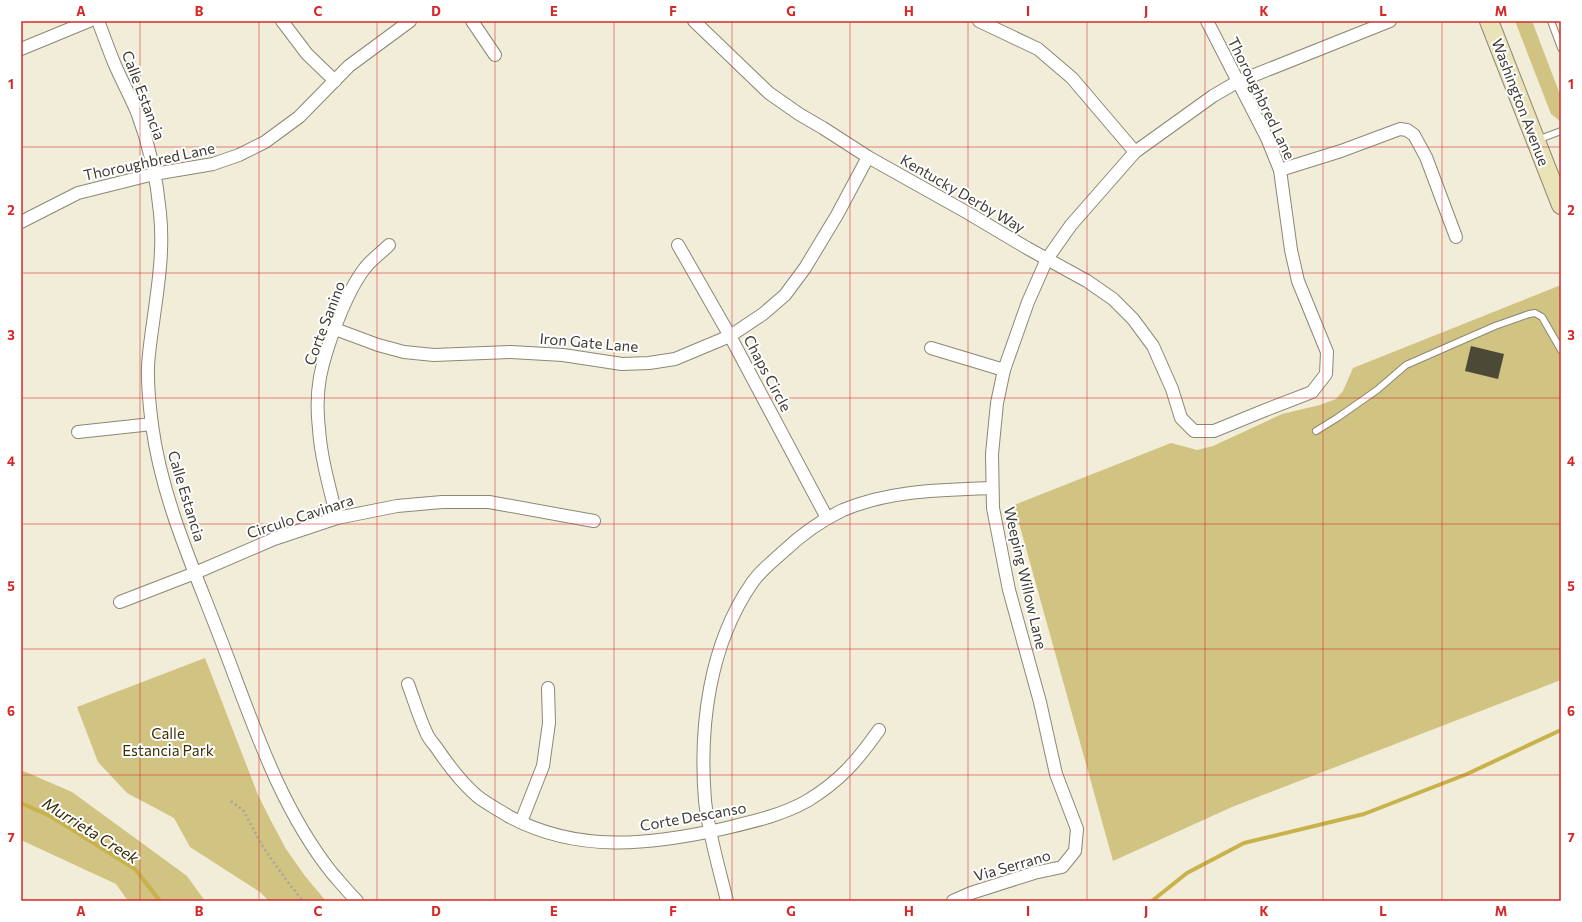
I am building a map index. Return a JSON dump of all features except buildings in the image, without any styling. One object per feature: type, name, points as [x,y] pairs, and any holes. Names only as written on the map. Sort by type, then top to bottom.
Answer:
[{"type":"main road","name":"Washington Avenue","points":[[1489,21],[1561,205]]},
{"type":"street","points":[[21,49],[89,21]]},
{"type":"street","name":"Calle Estancia","points":[[98,21],[114,63],[136,111],[147,142],[154,174],[160,214],[161,262],[148,357],[152,424],[161,477],[177,527],[195,574],[285,800],[301,829],[318,854],[357,901]]},
{"type":"street","points":[[282,21],[307,54],[334,81]]},
{"type":"street","name":"Thoroughbred Lane","points":[[21,222],[78,193],[154,174],[213,164],[239,155],[265,142],[300,116],[349,66],[410,21]]},
{"type":"street","points":[[472,21],[495,55]]},
{"type":"street","name":"Kentucky Derby Way","points":[[694,21],[769,93],[799,114],[824,128],[868,157],[1047,259],[1087,280],[1113,299],[1133,319],[1153,346],[1172,388],[1181,418]]},
{"type":"street","points":[[979,21],[1038,49],[1072,78],[1135,152]]},
{"type":"street","name":"Thoroughbred Lane","points":[[1181,418],[1194,431],[1214,431],[1263,410],[1312,392],[1326,374],[1327,352],[1298,281],[1291,250],[1280,170],[1267,138],[1207,21]]},
{"type":"street","name":"Weeping Willow Lane","points":[[1077,829],[1056,774],[1040,702],[1009,590],[993,508],[992,454],[997,403],[1004,370],[1028,302],[1047,259],[1071,225],[1135,152],[1213,96],[1237,82],[1390,21]]},
{"type":"street","points":[[1280,170],[1340,151],[1400,129],[1407,130],[1414,135],[1426,157],[1456,237]]},
{"type":"street","name":"Iron Gate Lane","points":[[335,329],[378,345],[404,352],[434,355],[511,352],[563,355],[622,364],[649,363],[675,359],[730,336],[763,314],[785,295],[809,261],[837,215],[868,157]]},
{"type":"street","name":"Corte Sanino","points":[[336,518],[325,471],[319,429],[318,399],[320,378],[327,351],[349,295],[365,268],[389,245]]},
{"type":"street","name":"Chaps Circle","points":[[678,245],[730,336],[827,518]]},
{"type":"street","points":[[931,348],[1004,370]]},
{"type":"street","points":[[78,432],[152,424]]},
{"type":"street","points":[[727,901],[710,832],[705,800],[704,745],[709,691],[718,653],[736,611],[752,582],[796,540],[827,518],[844,510],[893,496],[949,490],[992,488]]},
{"type":"street","name":"Circulo Cavinara","points":[[120,602],[195,574],[274,539],[336,518],[397,506],[442,502],[489,502],[594,520]]},
{"type":"street","name":"Corte Descanso","points":[[408,684],[426,734],[452,770],[477,796],[496,809],[521,822],[576,840],[616,843],[667,839],[710,832],[773,817],[806,801],[840,778],[856,761],[879,730]]},
{"type":"street","points":[[521,822],[543,766],[548,723],[548,688]]},
{"type":"street","name":"Via Serrano","points":[[953,901],[972,897],[1034,874],[1062,867],[1075,851],[1077,829]]},
{"type":"lane","points":[[1550,21],[1561,48]]},
{"type":"lane","points":[[1536,141],[1561,131]]},
{"type":"lane","points":[[1316,430],[1337,418],[1377,390],[1406,365],[1495,326],[1529,314],[1535,314],[1542,317],[1561,350]]},
{"type":"path","points":[[231,801],[243,810],[263,847],[303,901]]},
{"type":"green space","points":[[1515,21],[1532,21],[1561,97],[1561,122],[1551,114]]},
{"type":"green space","points":[[1561,285],[1561,680],[1232,807],[1113,861],[1014,505],[1171,443],[1197,450],[1213,446],[1282,414],[1320,405],[1336,399],[1343,391],[1353,368]]},
{"type":"green space","name":"Calle Estancia Park","points":[[205,658],[258,795],[286,849],[305,876],[326,901],[269,901],[260,892],[190,847],[174,818],[127,793],[98,762],[77,707]]},
{"type":"green space","points":[[21,770],[72,792],[187,876],[205,901],[128,901],[116,884],[21,840]]},
{"type":"waterway","points":[[1152,901],[1187,873],[1244,843],[1364,814],[1467,774],[1561,730]]},
{"type":"waterway","name":"Murrieta Creek","points":[[21,803],[52,817],[135,869],[160,901]]}]
